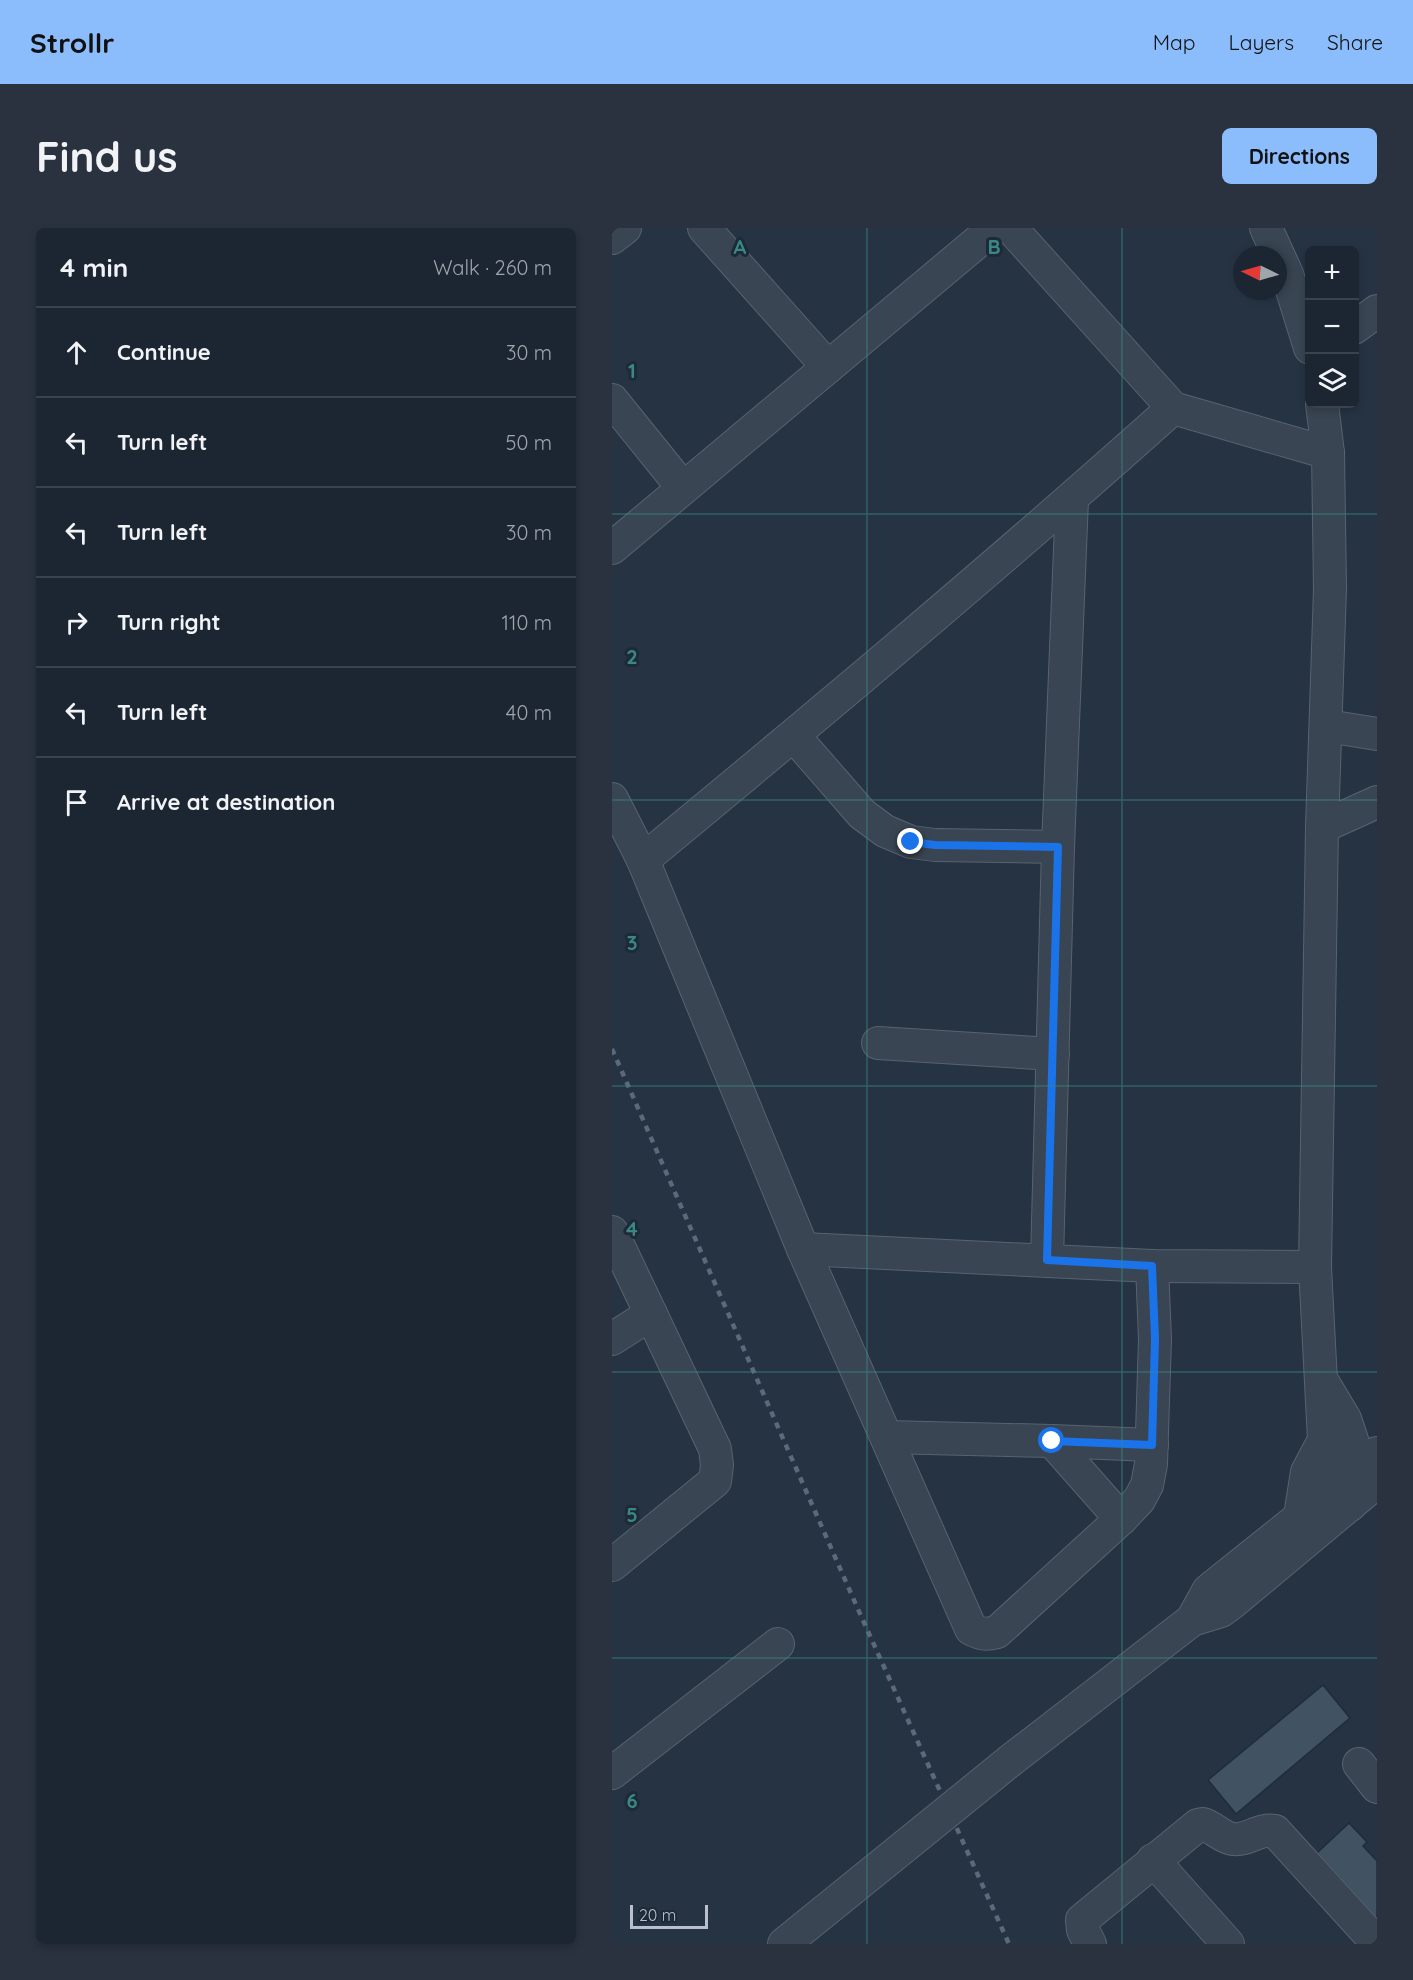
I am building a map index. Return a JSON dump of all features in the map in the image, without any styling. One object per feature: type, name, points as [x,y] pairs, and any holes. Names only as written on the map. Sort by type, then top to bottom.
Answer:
[{"type":"street","points":[[612,238],[625,228]]},
{"type":"street","points":[[704,228],[828,368]]},
{"type":"street","points":[[612,548],[994,228]]},
{"type":"street","points":[[1011,228],[1173,408],[1328,453]]},
{"type":"street","points":[[1266,228],[1287,274],[1305,332]]},
{"type":"street","points":[[1359,324],[1377,311]]},
{"type":"street","points":[[612,400],[683,488]]},
{"type":"street","points":[[643,860],[794,736],[1072,499],[1173,408]]},
{"type":"street","points":[[1322,408],[1328,453],[1330,589],[1322,827],[1315,1267],[1322,1380],[1335,1430],[1363,1480]]},
{"type":"street","points":[[1047,1260],[1058,847],[1072,499]]},
{"type":"street","points":[[1327,726],[1377,734]]},
{"type":"street","points":[[794,736],[862,814],[885,831],[911,842],[935,845],[1058,847]]},
{"type":"street","points":[[612,799],[643,860],[803,1250],[971,1629],[979,1633],[997,1632],[1139,1500],[1146,1485],[1151,1464],[1155,1339],[1152,1266]]},
{"type":"street","points":[[1322,827],[1377,802]]},
{"type":"street","points":[[878,1044],[1053,1054]]},
{"type":"street","points":[[612,1232],[715,1449],[717,1465],[715,1481],[612,1565]]},
{"type":"street","points":[[803,1250],[1152,1266],[1315,1267]]},
{"type":"street","points":[[612,1339],[651,1314]]},
{"type":"street","points":[[1335,1430],[1377,1433]]},
{"type":"street","points":[[1300,1516],[1307,1472],[1335,1430]]},
{"type":"street","points":[[887,1437],[1152,1445]]},
{"type":"street","points":[[1052,1441],[1121,1519]]},
{"type":"street","points":[[1192,1620],[1208,1591],[1215,1585],[1300,1516],[1363,1480]]},
{"type":"street","points":[[784,1944],[1011,1760],[1192,1620],[1221,1611],[1232,1603],[1363,1480]]},
{"type":"street","points":[[612,1773],[778,1644]]},
{"type":"street","points":[[1090,1944],[1083,1930],[1082,1920],[1198,1825],[1208,1825],[1231,1839],[1240,1839],[1266,1829],[1275,1831],[1377,1943]]},
{"type":"street","points":[[1153,1860],[1227,1944]]},
{"type":"building","points":[[1323,1685],[1350,1718],[1236,1814],[1208,1780]]},
{"type":"building","points":[[1349,1823],[1367,1842],[1363,1846],[1377,1861],[1377,1919],[1317,1853]]},
{"type":"railway","points":[[612,1049],[857,1607],[1009,1944]]},
{"type":"route","points":[[911,842],[935,845],[1058,847],[1047,1260],[1152,1266],[1155,1339],[1152,1445],[1052,1441]]}]
